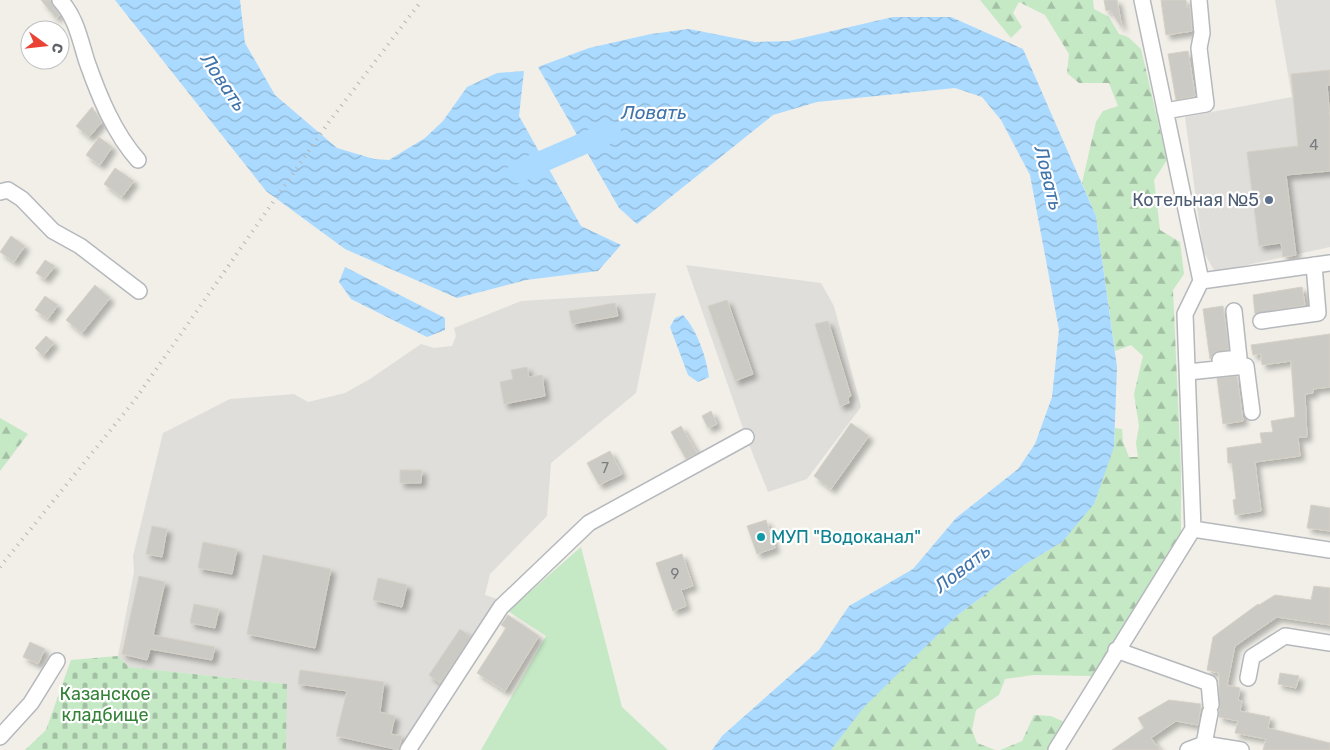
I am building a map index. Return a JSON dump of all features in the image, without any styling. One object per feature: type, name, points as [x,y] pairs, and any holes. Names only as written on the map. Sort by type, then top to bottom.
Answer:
[{"type":"street","points":[[60,0],[70,12],[88,65],[121,141],[138,160]]},
{"type":"street","points":[[1056,750],[1116,650],[1193,529],[1185,314],[1201,281],[1142,0]]},
{"type":"street","points":[[1166,111],[1206,104],[1199,48],[1202,33],[1199,0]]},
{"type":"street","points":[[0,192],[8,190],[22,199],[53,231],[80,246],[139,291]]},
{"type":"street","points":[[1201,281],[1330,262]]},
{"type":"street","points":[[1261,321],[1318,313],[1314,265]]},
{"type":"street","points":[[1187,368],[1239,358],[1234,311]]},
{"type":"street","points":[[1187,368],[1246,366],[1252,412]]},
{"type":"street","points":[[408,750],[502,607],[588,523],[746,437]]},
{"type":"street","points":[[1193,529],[1330,550]]},
{"type":"street","points":[[1248,678],[1252,657],[1285,636],[1330,643]]},
{"type":"street","points":[[1116,650],[1209,683],[1211,709],[1204,744]]},
{"type":"street","points":[[0,737],[31,703],[57,661]]},
{"type":"street","points":[[1188,750],[1204,744],[1241,750]]},
{"type":"shaded area","points":[[1275,0],[1330,0],[1330,247],[1215,272],[1203,251],[1185,117],[1292,97]]},
{"type":"shaded area","points":[[686,265],[821,283],[834,306],[861,407],[807,479],[768,492],[746,437]]},
{"type":"shaded area","points":[[656,293],[636,393],[551,463],[547,516],[490,574],[485,595],[497,599],[401,750],[286,750],[286,684],[129,667],[118,656],[134,572],[133,556],[163,433],[230,399],[294,394],[308,402],[345,393],[370,379],[421,344],[434,348],[452,346],[456,336],[454,328],[521,301]]},
{"type":"green space","points":[[980,0],[1093,0],[1094,9],[1109,17],[1119,34],[1128,37],[1141,49],[1167,160],[1154,180],[1160,230],[1180,242],[1184,274],[1173,290],[1181,471],[1181,535],[1094,676],[1033,675],[1005,679],[999,695],[976,710],[972,730],[977,743],[995,750],[831,750],[863,707],[958,615],[1024,565],[1062,542],[1114,447],[1115,428],[1122,429],[1123,442],[1129,457],[1138,457],[1136,443],[1139,426],[1134,394],[1143,356],[1131,345],[1115,351],[1096,216],[1082,183],[1096,122],[1103,111],[1118,106],[1109,83],[1079,83],[1067,73],[1069,54],[1045,15],[1019,2],[1013,13],[1022,27],[1011,38]]},
{"type":"green space","points":[[0,418],[28,434],[0,471]]},
{"type":"green space","points":[[581,547],[622,707],[668,750],[481,750],[546,636],[508,611]]},
{"type":"green space","name":"Казанское кладбище","points":[[118,656],[129,667],[287,684],[286,750],[25,750],[46,730],[71,660]]},
{"type":"green space","points":[[1034,715],[1051,716],[1064,722],[1052,750],[1000,750],[1022,741]]},
{"type":"water","name":"Ловать","points":[[115,0],[240,0],[245,43],[275,95],[337,148],[374,159],[389,160],[425,138],[443,121],[467,87],[497,73],[524,71],[519,116],[581,226],[621,245],[598,271],[526,280],[457,298],[345,249],[266,191]]},
{"type":"water","name":"Ловать","points":[[893,17],[951,17],[1023,49],[1096,216],[1117,367],[1114,447],[1094,504],[1062,542],[1024,565],[958,615],[864,707],[831,750],[712,750],[722,736],[819,650],[849,606],[913,569],[956,518],[1018,469],[1035,444],[1052,397],[1059,330],[1030,175],[1001,120],[982,97],[955,88],[817,102],[773,115],[637,224],[619,208],[538,67],[589,48],[651,34],[689,29],[755,42],[789,41]]},
{"type":"water","points":[[345,267],[445,318],[445,330],[427,337],[351,299],[339,282]]},
{"type":"water","points":[[683,315],[697,336],[708,369],[709,377],[698,382],[688,375],[670,327],[675,318]]},
{"type":"building","points":[[41,0],[51,0],[60,15],[56,18]]},
{"type":"building","points":[[1104,0],[1117,0],[1122,28],[1110,10],[1106,11]]},
{"type":"building","points":[[1161,0],[1186,0],[1187,8],[1190,7],[1192,31],[1166,35]]},
{"type":"building","points":[[1188,51],[1195,96],[1176,100],[1168,54]]},
{"type":"building","points":[[1330,70],[1330,85],[1327,85],[1330,118],[1330,171],[1286,175],[1296,255],[1283,257],[1281,243],[1259,246],[1247,152],[1298,146],[1291,74]]},
{"type":"building","points":[[92,107],[102,122],[89,137],[76,126]]},
{"type":"building","points":[[99,137],[112,147],[100,165],[86,155]]},
{"type":"building","points":[[115,168],[134,181],[122,197],[104,184]]},
{"type":"building","points":[[11,236],[25,246],[14,262],[0,252]]},
{"type":"building","points":[[45,260],[55,266],[45,279],[36,273]]},
{"type":"building","points":[[95,285],[110,298],[82,333],[66,320]]},
{"type":"building","points":[[1302,287],[1305,305],[1255,314],[1253,295]]},
{"type":"building","points":[[45,296],[58,305],[48,319],[35,310]]},
{"type":"building","points":[[727,300],[753,374],[735,381],[708,306]]},
{"type":"building","points":[[615,303],[618,316],[572,324],[569,311]]},
{"type":"building","points":[[1223,306],[1229,350],[1215,352],[1210,359],[1203,309]]},
{"type":"building","points":[[828,321],[851,396],[848,398],[849,403],[840,406],[815,324]]},
{"type":"building","points":[[1330,334],[1330,387],[1313,389],[1313,393],[1305,394],[1307,437],[1298,437],[1300,456],[1255,462],[1261,511],[1235,515],[1233,500],[1236,499],[1232,463],[1228,463],[1227,448],[1262,443],[1260,433],[1273,432],[1271,421],[1295,417],[1291,361],[1262,365],[1261,354],[1253,355],[1251,345]]},
{"type":"building","points":[[46,336],[54,343],[43,356],[35,348]]},
{"type":"building","points":[[527,367],[529,377],[542,375],[545,396],[504,404],[500,382],[513,379],[511,370]]},
{"type":"building","points":[[1237,376],[1243,421],[1223,424],[1217,378]]},
{"type":"building","points":[[711,411],[717,424],[708,428],[702,416]]},
{"type":"building","points":[[851,423],[869,436],[831,489],[814,476]]},
{"type":"building","points":[[681,426],[697,453],[686,459],[671,432]]},
{"type":"building","points":[[610,451],[622,474],[599,485],[587,463]]},
{"type":"building","points":[[400,470],[422,470],[421,483],[400,483]]},
{"type":"building","points":[[1311,505],[1330,508],[1330,531],[1307,528]]},
{"type":"building","name":"МУП \"Водоканал\"","points":[[766,520],[775,548],[757,554],[747,526]]},
{"type":"building","points":[[152,526],[167,529],[162,557],[146,554]]},
{"type":"building","points":[[203,542],[237,549],[232,574],[198,568]]},
{"type":"building","points":[[682,554],[693,586],[681,590],[686,606],[673,611],[656,563]]},
{"type":"building","points":[[263,555],[331,569],[315,648],[247,634]]},
{"type":"building","points":[[139,576],[165,582],[153,635],[215,647],[212,660],[150,649],[147,660],[122,654]]},
{"type":"building","points":[[378,578],[407,585],[402,607],[373,600]]},
{"type":"building","points":[[1314,586],[1330,588],[1330,625],[1277,617],[1235,646],[1227,685],[1240,688],[1238,700],[1242,701],[1240,711],[1270,717],[1268,728],[1330,743],[1330,750],[1263,750],[1266,739],[1235,733],[1238,721],[1219,717],[1219,673],[1207,670],[1213,637],[1258,604],[1275,595],[1311,600]]},
{"type":"building","points":[[194,604],[219,609],[215,628],[190,623]]},
{"type":"building","points":[[508,615],[539,636],[505,691],[477,673],[506,628],[501,625]]},
{"type":"building","points":[[460,629],[471,637],[440,683],[429,675]]},
{"type":"building","points":[[30,642],[45,649],[38,664],[23,657]]},
{"type":"building","points":[[300,670],[384,682],[380,712],[395,716],[391,734],[402,736],[399,750],[336,736],[347,691],[298,684]]},
{"type":"building","points":[[1280,673],[1299,676],[1296,688],[1278,684]]},
{"type":"building","points":[[1169,700],[1201,704],[1198,725],[1176,721],[1151,738],[1160,750],[1112,750],[1144,728],[1138,718]]},
{"type":"waterway","name":"Ловать","points":[[518,172],[610,132]]},
{"type":"railway","points":[[0,567],[134,401],[329,122],[422,0]]},
{"type":"place","name":"Котельная №5","points":[[1269,200]]},
{"type":"place","name":"МУП \"Водоканал\"","points":[[761,537]]}]
